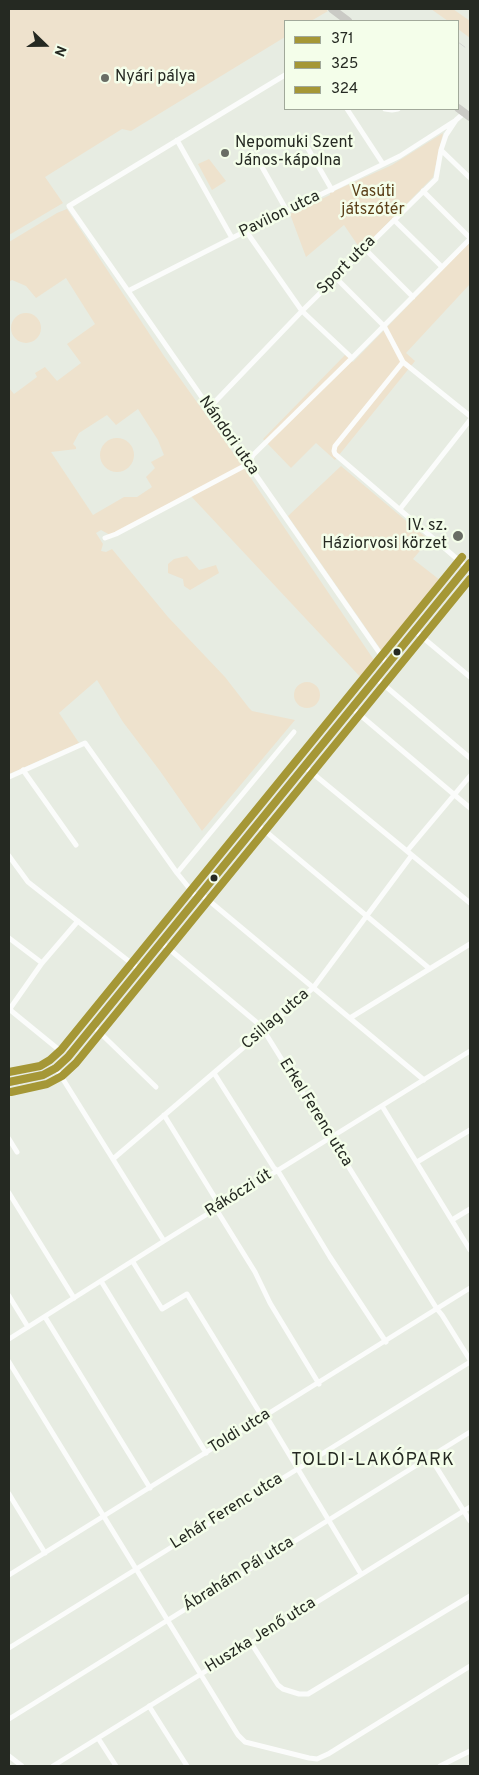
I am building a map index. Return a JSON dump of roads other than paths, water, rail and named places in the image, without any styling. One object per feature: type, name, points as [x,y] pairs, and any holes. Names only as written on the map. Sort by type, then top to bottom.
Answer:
[{"type":"main road","points":[[332,9],[347,20]]},
{"type":"main road","points":[[9,1082],[42,1075],[56,1068],[68,1057],[469,567]]},
{"type":"street","points":[[232,238],[176,140],[284,76]]},
{"type":"street","points":[[348,110],[383,164]]},
{"type":"street","name":"Sport utca","points":[[209,408],[436,178],[446,135],[456,120],[464,113]]},
{"type":"street","name":"Pavilon utca","points":[[128,291],[400,156],[456,120]]},
{"type":"street","name":"Nándori utca","points":[[176,140],[69,206],[388,665]]},
{"type":"street","points":[[303,140],[332,190]]},
{"type":"street","points":[[441,150],[470,178]]},
{"type":"street","points":[[258,160],[287,211]]},
{"type":"street","points":[[105,538],[116,534],[248,464],[253,455],[470,238],[423,191]]},
{"type":"street","points":[[394,220],[442,268]]},
{"type":"street","points":[[246,231],[302,312],[352,358]]},
{"type":"street","points":[[365,249],[413,297]]},
{"type":"street","points":[[336,278],[384,326],[403,362],[470,416]]},
{"type":"street","points":[[403,362],[335,446],[335,454],[469,567]]},
{"type":"street","points":[[400,509],[470,420]]},
{"type":"street","points":[[415,632],[470,677]]},
{"type":"street","points":[[377,679],[470,758]]},
{"type":"street","points":[[353,709],[470,808]]},
{"type":"street","points":[[176,873],[294,732]]},
{"type":"street","points":[[9,777],[84,743],[176,873],[200,896],[424,1080]]},
{"type":"street","points":[[306,766],[470,903]]},
{"type":"street","points":[[23,770],[76,845]]},
{"type":"street","points":[[407,851],[470,776]]},
{"type":"street","points":[[258,825],[430,969]]},
{"type":"street","name":"Csillag utca","points":[[113,1160],[313,988],[412,855]]},
{"type":"street","points":[[9,856],[28,882],[140,970]]},
{"type":"street","points":[[58,1049],[9,1010],[42,963],[78,921]]},
{"type":"street","points":[[9,938],[42,963]]},
{"type":"street","name":"Erkel Ferenc utca","points":[[162,943],[264,1030],[470,1361]]},
{"type":"street","points":[[350,1018],[470,944]]},
{"type":"street","points":[[94,1027],[156,1087]]},
{"type":"street","name":"Rákóczi út","points":[[9,1339],[470,1051]]},
{"type":"street","points":[[56,1068],[164,1241]]},
{"type":"street","points":[[214,1073],[386,1342]]},
{"type":"street","points":[[382,1106],[470,1250]]},
{"type":"street","points":[[164,1115],[318,1384]]},
{"type":"street","points":[[416,1162],[470,1130]]},
{"type":"street","points":[[9,1138],[17,1152]]},
{"type":"street","points":[[9,1193],[74,1298]]},
{"type":"street","points":[[452,1220],[470,1209]]},
{"type":"street","points":[[133,1262],[162,1309],[187,1294],[297,1468],[361,1574]]},
{"type":"street","points":[[101,1281],[206,1453]]},
{"type":"street","name":"Toldi utca","points":[[9,1575],[470,1288]]},
{"type":"street","points":[[9,1296],[28,1327]]},
{"type":"street","points":[[45,1317],[150,1488]]},
{"type":"street","name":"Lehár Ferenc utca","points":[[9,1648],[470,1361]]},
{"type":"street","points":[[9,1362],[200,1674],[238,1735],[245,1742],[309,1758],[318,1758],[328,1754],[470,1666]]},
{"type":"street","name":"Ábrahám Pál utca","points":[[9,1719],[470,1432]]},
{"type":"street","points":[[430,1457],[470,1521]]},
{"type":"street","points":[[9,1494],[45,1553]]},
{"type":"street","name":"Huszka Jenő utca","points":[[53,1766],[470,1507]]},
{"type":"street","points":[[251,1643],[283,1690],[308,1694],[470,1596]]},
{"type":"street","points":[[149,1706],[187,1766]]},
{"type":"street","points":[[98,1738],[116,1766]]},
{"type":"street","points":[[440,1766],[470,1751]]},
{"type":"street","points":[[9,1756],[22,1766]]},
{"type":"railway","points":[[459,43],[470,51]]},
{"type":"place","name":"Nyári pálya","points":[[105,78]]},
{"type":"place","name":"Nepomuki Szent János-kápolna","points":[[225,153]]},
{"type":"place","name":"IV. sz. Háziorvosi körzet","points":[[458,536]]},
{"type":"district","name":"TOLDI-LAKÓPARK","points":[[373,1461]]},
{"type":"park label","name":"Vasúti játszótér","points":[[373,202]]}]
